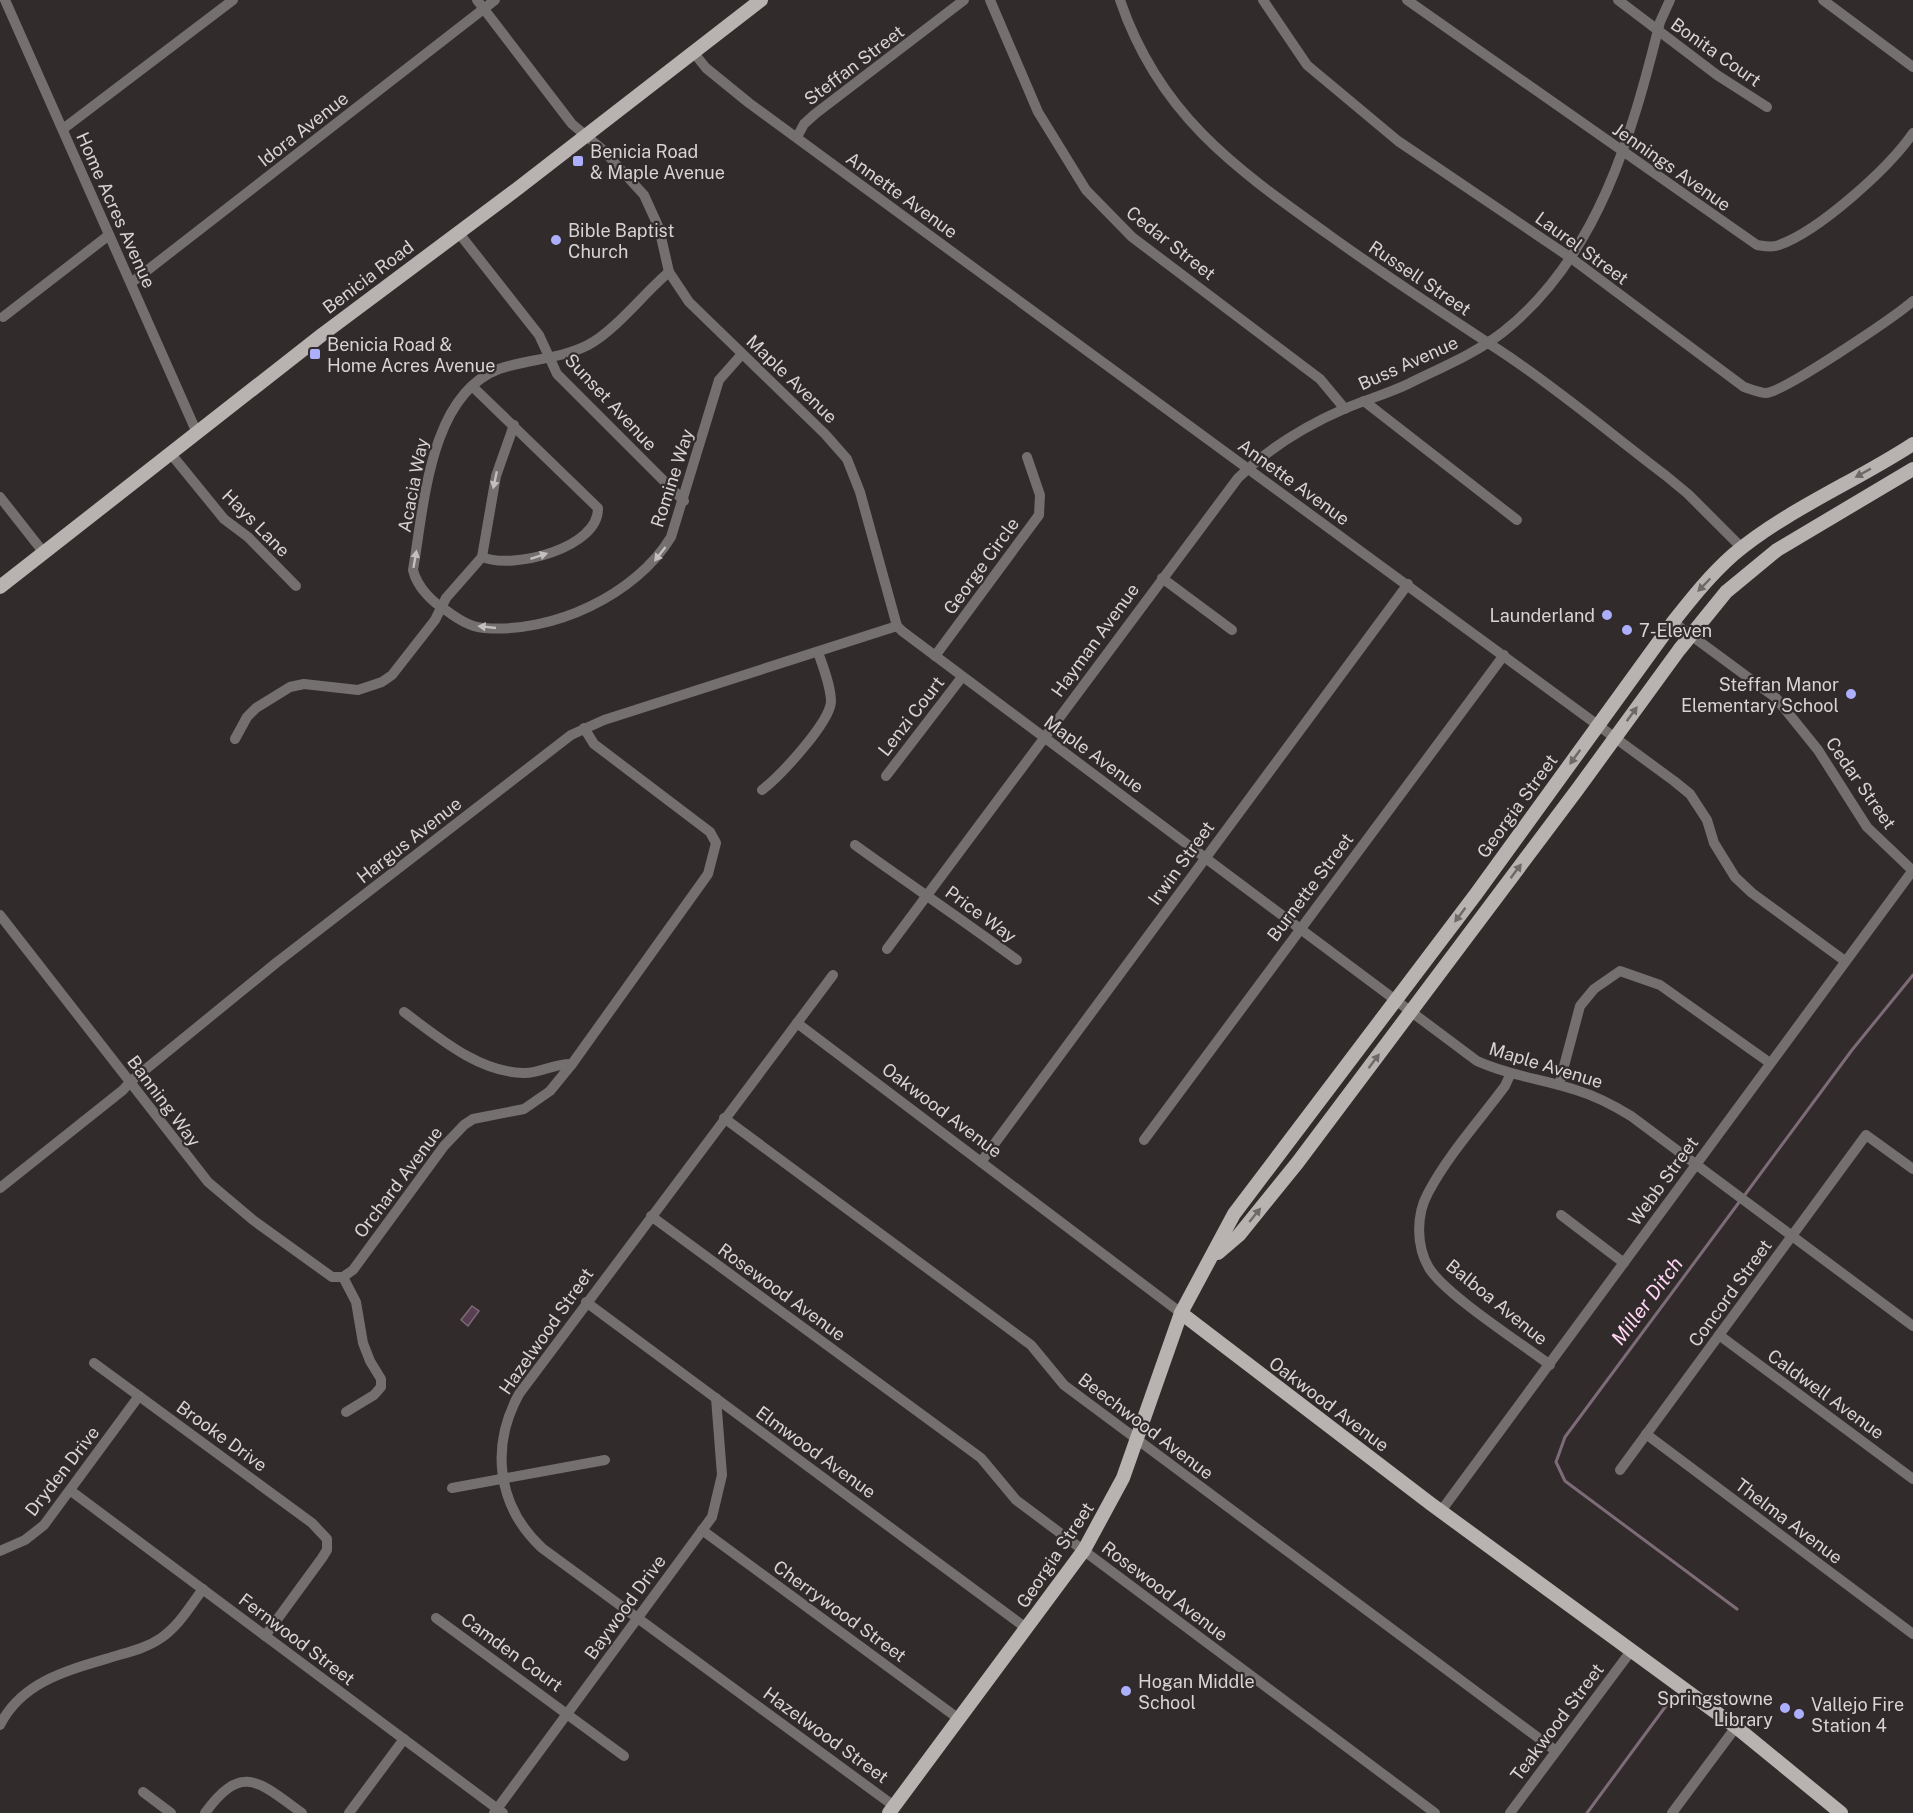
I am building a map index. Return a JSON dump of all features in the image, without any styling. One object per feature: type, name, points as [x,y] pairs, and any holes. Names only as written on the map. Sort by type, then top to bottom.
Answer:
[{"type":"main road","name":"Benicia Road","points":[[0,587],[323,334],[761,0]]},
{"type":"main road","name":"Georgia Street","points":[[891,1810],[1084,1550],[1111,1503],[1181,1313],[1214,1256],[1234,1214],[1396,1000],[1673,622],[1698,590],[1742,548],[1819,497],[1913,444]]},
{"type":"main road","name":"Georgia Street","points":[[1214,1256],[1239,1235],[1262,1208],[1412,1011],[1691,634],[1726,592],[1755,566],[1913,469]]},
{"type":"main road","name":"Oakwood Avenue","points":[[1181,1313],[1442,1511],[1736,1727],[1841,1813]]},
{"type":"street","name":"Home Acres Avenue","points":[[4,0],[198,433]]},
{"type":"street","points":[[63,129],[233,0]]},
{"type":"street","name":"Idora Avenue","points":[[131,283],[480,4],[495,0]]},
{"type":"street","name":"Steffan Street","points":[[797,137],[804,124],[815,114],[964,0]]},
{"type":"street","name":"Cedar Street","points":[[990,0],[1038,112],[1086,190],[1132,237],[1320,379],[1345,409]]},
{"type":"street","name":"Russell Street","points":[[1120,0],[1143,54],[1178,109],[1220,153],[1277,198],[1502,352],[1665,475],[1688,494],[1742,548]]},
{"type":"street","name":"Laurel Street","points":[[1263,0],[1307,65],[1398,141],[1571,258],[1744,387],[1766,393],[1818,365],[1913,301]]},
{"type":"street","name":"Jennings Avenue","points":[[1407,0],[1757,245],[1777,246],[1827,216],[1882,168],[1913,133]]},
{"type":"street","name":"Bonita Court","points":[[1618,0],[1717,75],[1767,107]]},
{"type":"street","name":"Buss Avenue","points":[[1248,469],[1292,436],[1345,409],[1468,355],[1502,332],[1534,304],[1571,258],[1600,206],[1622,151],[1658,31],[1670,0]]},
{"type":"street","points":[[1823,0],[1913,67]]},
{"type":"street","name":"Maple Avenue","points":[[480,4],[584,136],[602,149],[644,195],[659,228],[669,272],[689,302],[825,434],[847,459],[860,492],[897,626],[935,657],[1478,1061],[1510,1075],[1559,1085],[1605,1100],[1696,1164],[1913,1326]]},
{"type":"street","name":"Annette Avenue","points":[[694,53],[706,68],[797,137],[1408,584],[1690,794],[1707,820],[1714,843],[1735,878],[1845,962]]},
{"type":"street","name":"Sunset Avenue","points":[[458,232],[539,335],[557,374],[684,501]]},
{"type":"street","points":[[3,317],[109,235]]},
{"type":"street","name":"Acacia Way","points":[[440,607],[416,582],[413,570],[439,436],[449,413],[473,387],[497,370],[587,345],[669,272]]},
{"type":"street","name":"Romine Way","points":[[440,607],[464,622],[483,628],[506,628],[559,619],[586,607],[640,574],[652,563],[671,537],[684,501],[719,380],[742,354]]},
{"type":"street","points":[[473,387],[598,508],[598,518],[586,533],[560,548],[533,558],[507,562],[482,557]]},
{"type":"street","points":[[1364,401],[1517,520]]},
{"type":"street","points":[[235,739],[256,708],[290,687],[304,684],[358,690],[382,682],[392,675],[435,620],[440,607],[482,557],[496,476],[514,425]]},
{"type":"street","name":"Hays Lane","points":[[171,454],[224,519],[248,537],[296,586]]},
{"type":"street","name":"George Circle","points":[[935,657],[1038,515],[1040,495],[1027,457]]},
{"type":"street","name":"Hayman Avenue","points":[[887,949],[1162,578],[1248,469]]},
{"type":"street","points":[[0,497],[44,553]]},
{"type":"street","points":[[1162,578],[1232,630]]},
{"type":"street","name":"Irwin Street","points":[[981,1162],[1408,584]]},
{"type":"street","name":"Cedar Street","points":[[1673,622],[1776,698],[1818,750],[1867,827],[1913,871]]},
{"type":"street","name":"Hargus Avenue","points":[[0,1188],[276,963],[548,752],[584,728],[897,626]]},
{"type":"street","points":[[762,790],[780,777],[830,708],[829,688],[818,652]]},
{"type":"street","name":"Burnette Street","points":[[1144,1140],[1504,655]]},
{"type":"street","name":"Lenzi Court","points":[[886,776],[962,677]]},
{"type":"street","name":"Orchard Avenue","points":[[337,1277],[353,1270],[444,1146],[464,1125],[473,1119],[524,1109],[550,1091],[572,1064],[708,874],[716,853],[714,839],[710,832],[594,744],[584,728]]},
{"type":"street","name":"Price Way","points":[[855,845],[925,896],[940,902],[1017,960]]},
{"type":"street","name":"Webb Street","points":[[1442,1511],[1913,871]]},
{"type":"street","name":"Banning Way","points":[[0,915],[208,1182],[253,1220],[337,1277]]},
{"type":"street","points":[[1559,1085],[1580,1006],[1594,988],[1620,970],[1660,985],[1770,1063]]},
{"type":"street","name":"Hazelwood Street","points":[[833,975],[586,1302],[510,1411],[500,1449],[505,1490],[517,1519],[526,1533],[542,1548],[638,1617],[891,1810]]},
{"type":"street","points":[[404,1012],[459,1052],[492,1066],[525,1074],[560,1063],[572,1064]]},
{"type":"street","name":"Oakwood Avenue","points":[[797,1023],[1181,1313]]},
{"type":"street","name":"Balboa Avenue","points":[[1510,1075],[1505,1086],[1427,1194],[1419,1222],[1419,1241],[1429,1268],[1451,1291],[1550,1365]]},
{"type":"street","name":"Beechwood Avenue","points":[[724,1118],[1031,1345],[1064,1385],[1556,1751]]},
{"type":"street","name":"Concord Street","points":[[1620,1470],[1866,1135],[1913,1169]]},
{"type":"street","points":[[1561,1215],[1624,1263]]},
{"type":"street","name":"Rosewood Avenue","points":[[651,1216],[981,1458],[1016,1500],[1435,1813]]},
{"type":"street","points":[[337,1277],[360,1314],[363,1343],[381,1379],[381,1387],[374,1395],[346,1412]]},
{"type":"street","name":"Elmwood Avenue","points":[[586,1302],[1026,1628]]},
{"type":"street","name":"Caldwell Avenue","points":[[1719,1335],[1913,1479]]},
{"type":"street","name":"Brooke Drive","points":[[94,1363],[312,1523],[327,1539],[327,1550],[322,1558],[265,1636]]},
{"type":"street","name":"Dryden Drive","points":[[0,1551],[25,1540],[44,1525],[139,1396]]},
{"type":"street","name":"Baywood Drive","points":[[498,1812],[711,1517],[722,1475],[716,1398]]},
{"type":"street","name":"Thelma Avenue","points":[[1646,1434],[1913,1634]]},
{"type":"street","points":[[452,1488],[605,1460]]},
{"type":"street","name":"Fernwood Street","points":[[71,1491],[404,1739],[498,1812]]},
{"type":"street","name":"Cherrywood Street","points":[[702,1530],[959,1719]]},
{"type":"street","points":[[0,1725],[7,1711],[25,1691],[47,1678],[146,1647],[162,1638],[179,1621],[203,1589]]},
{"type":"street","name":"Camden Court","points":[[436,1617],[624,1756]]},
{"type":"street","name":"Teakwood Street","points":[[1510,1813],[1631,1651]]},
{"type":"street","points":[[1672,1813],[1736,1727]]},
{"type":"street","points":[[350,1813],[404,1739]]},
{"type":"street","points":[[205,1813],[224,1789],[243,1781],[263,1785],[302,1813]]},
{"type":"street","points":[[144,1792],[171,1813]]},
{"type":"shaded area","points":[[472,1306],[479,1311],[468,1326],[461,1320]]},
{"type":"waterway","name":"Miller Ditch","points":[[1744,1196],[1852,1050],[1913,975]]},
{"type":"waterway","name":"Miller Ditch","points":[[1737,1609],[1565,1481],[1556,1462],[1565,1437],[1740,1201]]},
{"type":"waterway","name":"Miller Ditch","points":[[1587,1813],[1671,1699]]},
{"type":"place","name":"Benicia Road & Maple Avenue","points":[[578,161]]},
{"type":"place","name":"Bible Baptist Church","points":[[556,240]]},
{"type":"place","name":"Benicia Road & Home Acres Avenue","points":[[315,354]]},
{"type":"place","name":"Launderland","points":[[1607,615]]},
{"type":"place","name":"7-Eleven","points":[[1627,630]]},
{"type":"place","name":"Steffan Manor Elementary School","points":[[1851,694]]},
{"type":"place","name":"Hogan Middle School","points":[[1126,1691]]},
{"type":"place","name":"Springstowne Library","points":[[1785,1708]]},
{"type":"place","name":"Vallejo Fire Station 4","points":[[1799,1714]]}]
